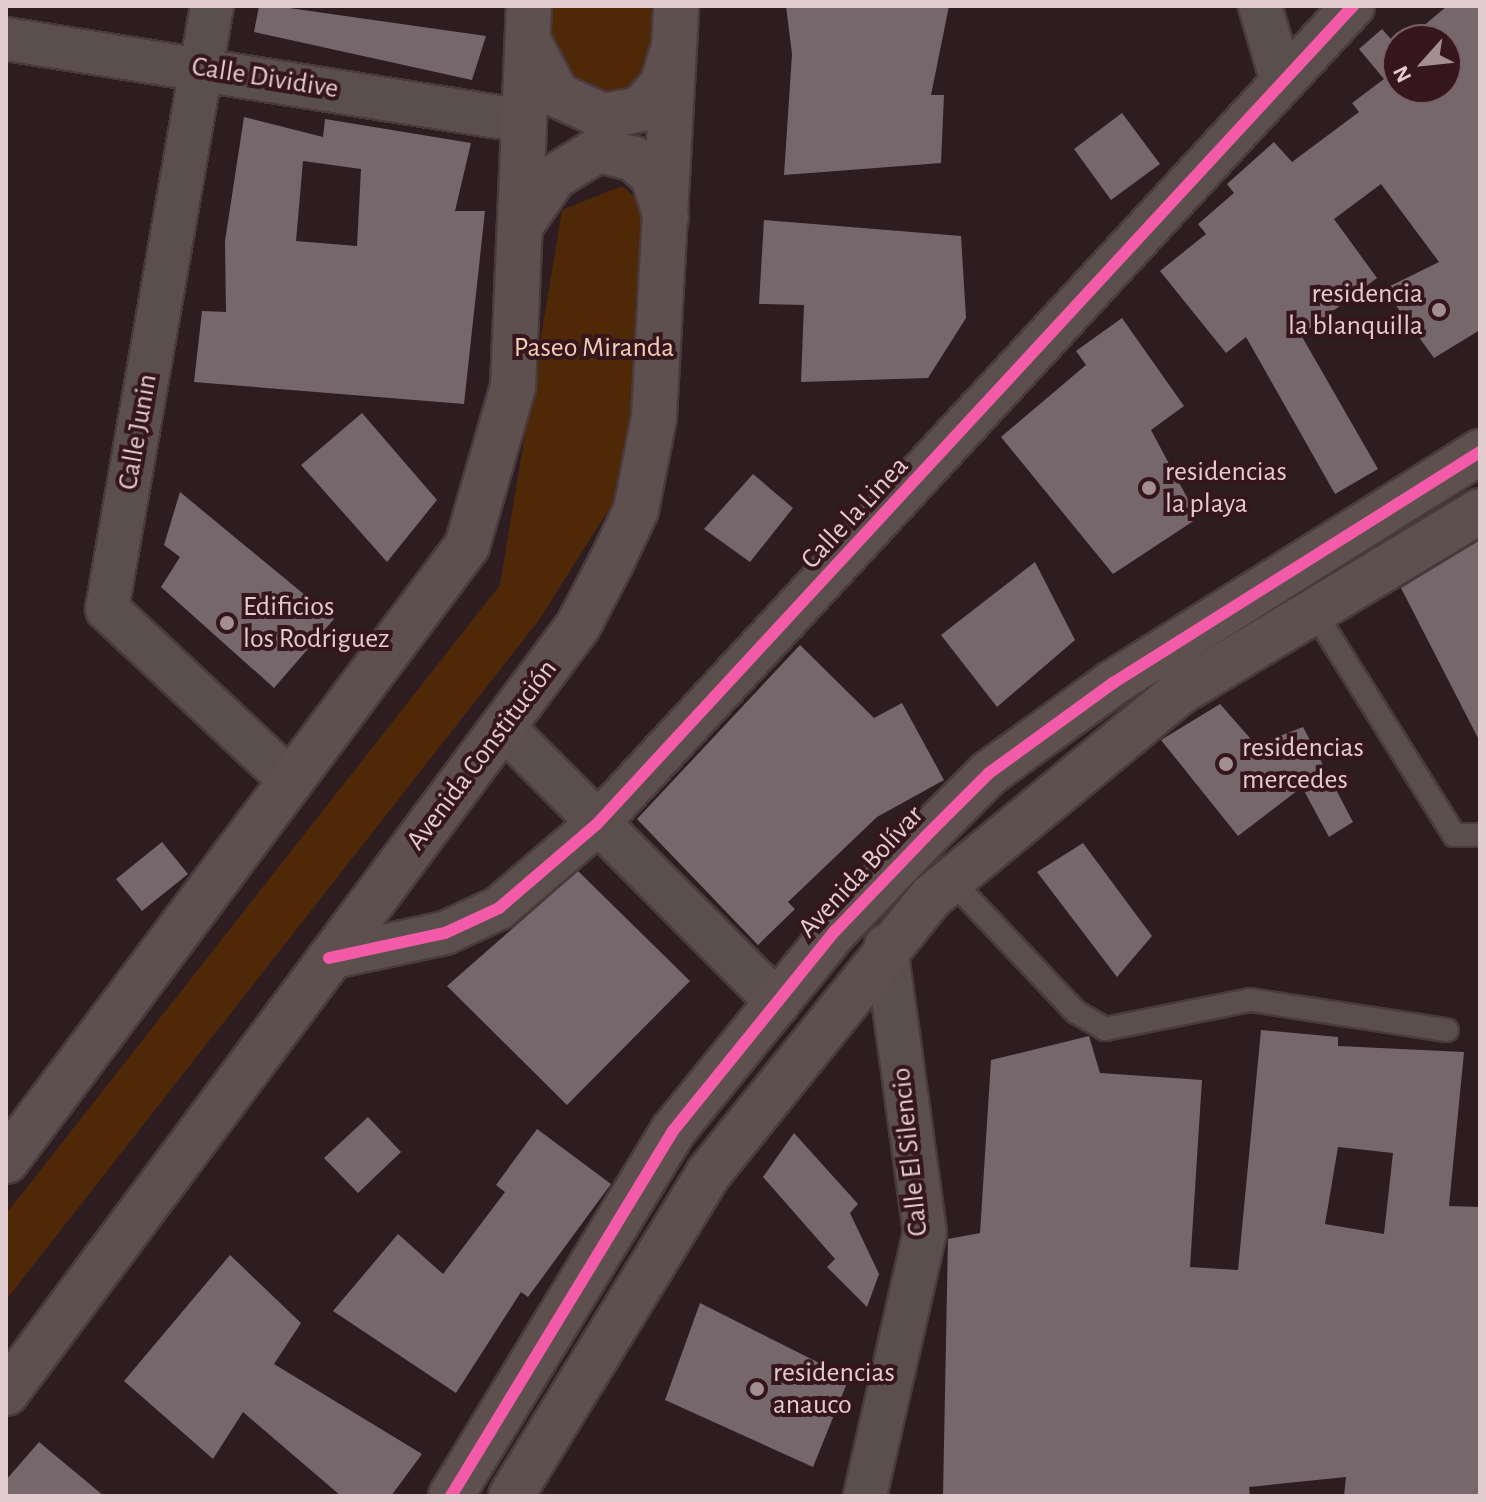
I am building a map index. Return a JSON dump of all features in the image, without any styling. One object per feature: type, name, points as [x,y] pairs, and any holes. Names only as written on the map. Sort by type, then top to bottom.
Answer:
[{"type":"main road","points":[[529,24],[557,95],[603,116],[641,109],[662,85],[676,24]]},
{"type":"main road","points":[[6,1161],[467,546],[513,387],[523,222],[529,24]]},
{"type":"main road","name":"Avenida Constitución","points":[[9,1386],[578,626],[636,510],[654,417],[669,227],[676,24]]},
{"type":"main road","points":[[523,222],[554,177],[598,150],[634,159],[653,176],[669,227]]},
{"type":"main road","name":"Avenida Bolívar","points":[[451,1496],[639,1180],[835,931],[989,773],[1174,641],[1480,452]]},
{"type":"main road","points":[[511,1496],[701,1185],[886,946],[951,880],[1180,692],[1480,511]]},
{"type":"street","name":"Calle Junin","points":[[212,6],[107,609],[291,781]]},
{"type":"street","points":[[1260,6],[1282,81]]},
{"type":"street","name":"Calle la Linea","points":[[329,958],[445,933],[499,908],[597,824],[1353,6]]},
{"type":"street","name":"Calle Dividive","points":[[6,39],[202,67],[524,121]]},
{"type":"street","points":[[503,727],[778,1003]]},
{"type":"street","name":"Calle El Silencio","points":[[865,1496],[925,1232],[886,946]]},
{"type":"lane","points":[[1315,613],[1454,835],[1480,835]]},
{"type":"lane","points":[[951,880],[1076,1012],[1105,1029],[1250,1000],[1447,1030]]},
{"type":"green space","points":[[543,6],[655,6],[655,50],[635,91],[606,99],[578,88],[547,54]]},
{"type":"green space","name":"Paseo Miranda","points":[[622,186],[654,213],[650,348],[616,498],[539,620],[6,1300],[6,1214],[500,585],[562,210]]},
{"type":"building","points":[[259,6],[486,36],[472,80],[254,32]]},
{"type":"building","points":[[786,6],[949,6],[931,95],[944,95],[941,163],[784,175],[792,54]]},
{"type":"building","points":[[1447,6],[1480,6],[1480,330],[1434,358],[1384,289],[1439,262],[1381,184],[1334,219],[1377,278],[1301,335],[1378,469],[1335,494],[1246,337],[1226,353],[1160,271],[1206,234],[1198,224],[1234,193],[1227,184],[1274,142],[1292,162],[1359,112],[1352,103],[1382,80],[1382,104],[1462,104],[1462,24],[1426,24]]},
{"type":"building","points":[[1382,29],[1382,77],[1359,49]]},
{"type":"building","points":[[1122,113],[1160,164],[1111,200],[1074,149]]},
{"type":"building","points":[[244,117],[323,137],[325,119],[471,143],[455,211],[485,211],[464,404],[194,382],[202,311],[226,312],[225,241]],"holes":[[[303,161],[361,169],[357,246],[296,241]]]},
{"type":"building","points":[[764,220],[961,236],[966,318],[928,378],[801,382],[804,305],[759,304]]},
{"type":"building","points":[[1122,318],[1184,406],[1151,430],[1198,518],[1113,574],[1001,437],[1086,365],[1076,351]]},
{"type":"building","points":[[362,413],[437,500],[387,562],[301,465]]},
{"type":"building","points":[[753,474],[793,508],[750,562],[704,529]]},
{"type":"building","points":[[180,492],[334,619],[274,688],[161,587],[180,557],[164,545]]},
{"type":"building","points":[[1480,540],[1480,742],[1401,588]]},
{"type":"building","points":[[1035,562],[1075,640],[997,707],[941,635]]},
{"type":"building","points":[[800,645],[874,718],[902,703],[944,780],[877,817],[788,902],[795,909],[758,945],[637,819]]},
{"type":"building","name":"residencias mercedes","points":[[1220,704],[1256,745],[1303,727],[1353,822],[1329,837],[1302,787],[1238,836],[1161,740]]},
{"type":"building","points":[[162,842],[188,874],[142,911],[116,879]]},
{"type":"building","points":[[1083,843],[1152,936],[1117,977],[1037,872]]},
{"type":"building","points":[[578,871],[690,981],[567,1105],[447,986]]},
{"type":"building","points":[[1261,1030],[1338,1037],[1338,1046],[1464,1052],[1449,1206],[1480,1207],[1480,1496],[1344,1496],[1346,1477],[1249,1487],[1250,1496],[943,1496],[948,1239],[980,1233],[991,1060],[1089,1036],[1100,1073],[1202,1080],[1190,1267],[1238,1270]],"holes":[[[1338,1147],[1393,1153],[1384,1234],[1325,1224]]]},
{"type":"building","points":[[368,1117],[401,1152],[358,1193],[324,1158]]},
{"type":"building","points":[[537,1129],[611,1184],[528,1297],[521,1292],[456,1393],[333,1311],[398,1234],[443,1274],[505,1192],[496,1185]]},
{"type":"building","points":[[794,1133],[858,1204],[850,1213],[879,1274],[867,1307],[827,1267],[835,1259],[763,1177]]},
{"type":"building","points":[[230,1255],[301,1323],[274,1364],[422,1454],[391,1496],[341,1496],[243,1412],[213,1459],[124,1381]]},
{"type":"building","name":"residencias anauco","points":[[700,1303],[849,1378],[813,1467],[665,1400]]},
{"type":"building","points":[[39,1442],[104,1496],[6,1496],[6,1480]]},
{"type":"cycle path","points":[[329,958],[445,933],[499,908],[597,824],[1353,6]]},
{"type":"cycle path","points":[[451,1496],[672,1132],[835,931],[925,837],[989,773],[1113,683],[1480,452]]},
{"type":"place","name":"residencia la blanquilla","points":[[1439,310]]},
{"type":"place","name":"residencias la playa","points":[[1149,488]]},
{"type":"place","name":"Edificios los Rodriguez","points":[[227,623]]},
{"type":"place","name":"residencias mercedes","points":[[1226,764]]},
{"type":"place","name":"residencias anauco","points":[[757,1389]]}]
